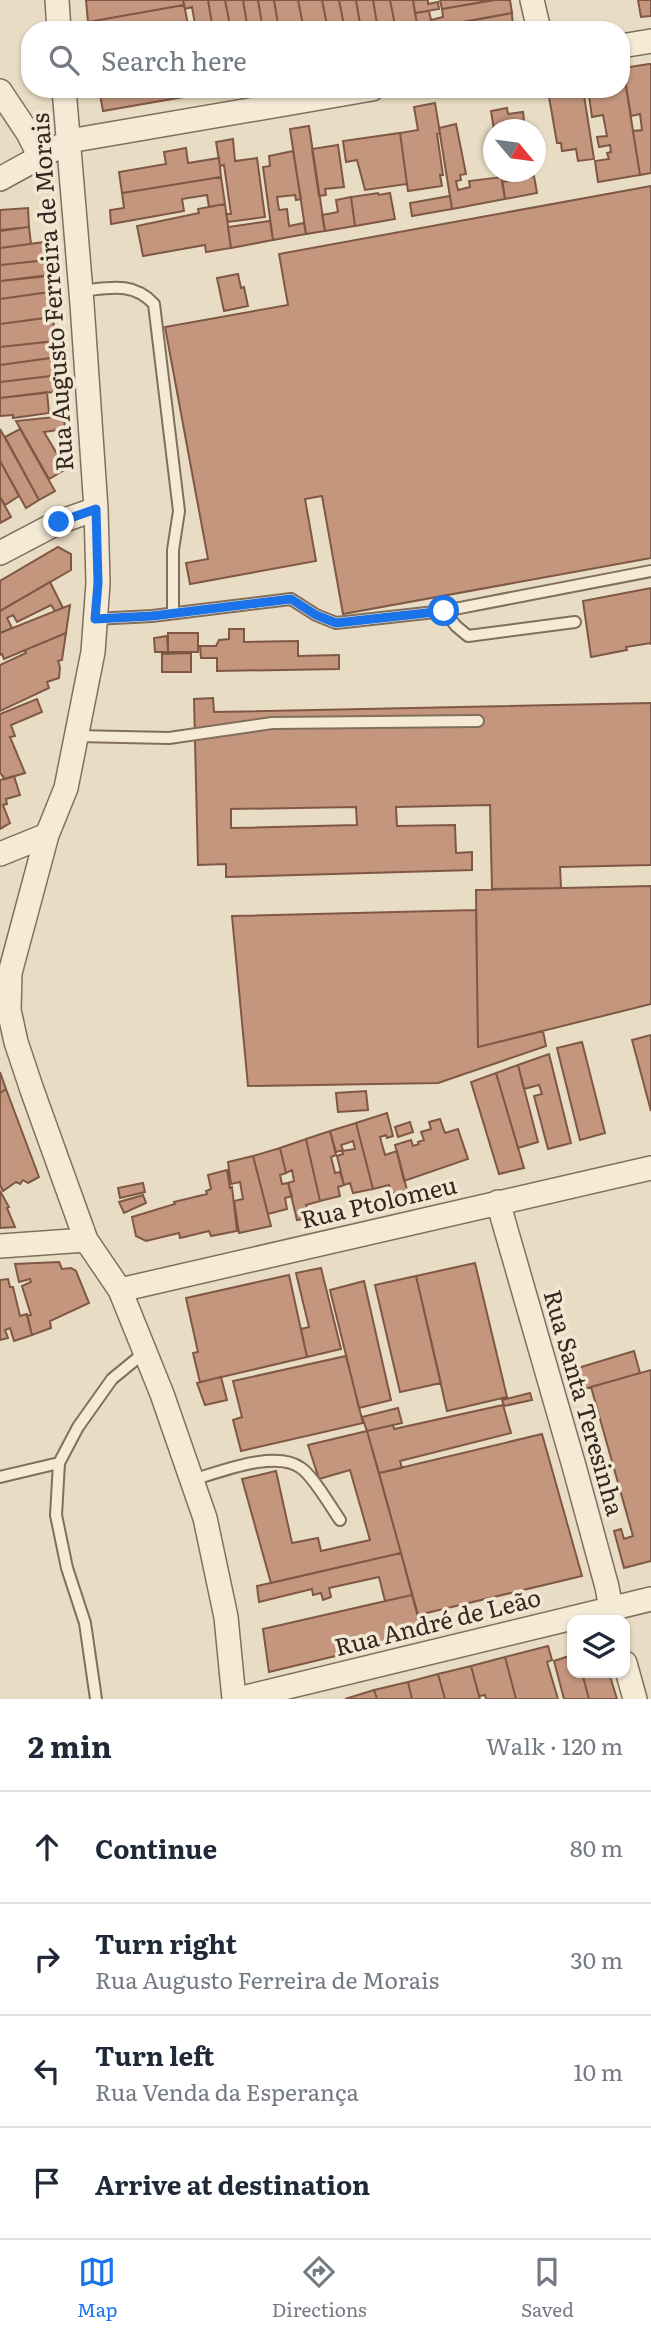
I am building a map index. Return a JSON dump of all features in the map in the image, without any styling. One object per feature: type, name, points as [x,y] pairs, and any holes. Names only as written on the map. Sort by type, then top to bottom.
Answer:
[{"type":"street","points":[[57,0],[58,21]]},
{"type":"street","points":[[532,0],[536,21]]},
{"type":"street","points":[[630,44],[651,41]]},
{"type":"street","points":[[0,91],[28,133],[40,158]]},
{"type":"street","name":"Rua Augusto Ferreira de Morais","points":[[65,98],[96,509],[98,583],[93,652],[66,788],[47,835],[10,973],[9,1010],[28,1078],[86,1240],[120,1290],[205,1518],[226,1617],[236,1699]]},
{"type":"street","points":[[0,179],[69,141],[320,98]]},
{"type":"street","points":[[0,552],[59,522],[96,509]]},
{"type":"street","points":[[0,854],[47,835]]},
{"type":"street","name":"Rua Ptolomeu","points":[[120,1290],[651,1168]]},
{"type":"street","name":"Rua Santa Teresinha","points":[[498,1202],[575,1466],[607,1587],[611,1614]]},
{"type":"street","points":[[0,1246],[86,1240]]},
{"type":"street","name":"Rua André de Leão","points":[[236,1699],[611,1614],[651,1599]]},
{"type":"street","points":[[629,1678],[635,1699]]},
{"type":"lane","points":[[81,291],[117,287],[137,290],[154,304],[179,511],[173,550],[173,613]]},
{"type":"lane","points":[[95,619],[291,599],[316,615],[336,623],[444,611],[651,571]]},
{"type":"lane","points":[[444,611],[468,636],[575,622]]},
{"type":"lane","points":[[76,736],[169,738],[272,723],[478,721]]},
{"type":"lane","points":[[96,1699],[85,1623],[67,1568],[56,1515],[59,1463],[78,1427],[113,1379],[145,1352]]},
{"type":"lane","points":[[192,1480],[265,1461],[287,1461],[302,1468],[340,1520]]},
{"type":"lane","points":[[0,1478],[59,1463]]},
{"type":"building","points":[[86,0],[183,0],[184,5],[94,21],[88,21]]},
{"type":"building","points":[[183,0],[208,0],[212,21],[194,21],[192,7],[185,9]]},
{"type":"building","points":[[208,0],[225,0],[229,21],[212,21]]},
{"type":"building","points":[[225,0],[243,0],[246,21],[229,21]]},
{"type":"building","points":[[243,0],[258,0],[262,21],[246,21]]},
{"type":"building","points":[[258,0],[274,0],[278,21],[262,21]]},
{"type":"building","points":[[274,0],[298,0],[302,21],[278,21]]},
{"type":"building","points":[[298,0],[322,0],[326,21],[302,21]]},
{"type":"building","points":[[322,0],[339,0],[343,21],[326,21]]},
{"type":"building","points":[[339,0],[356,0],[360,21],[343,21]]},
{"type":"building","points":[[356,0],[373,0],[376,21],[360,21]]},
{"type":"building","points":[[373,0],[390,0],[394,21],[376,21]]},
{"type":"building","points":[[390,0],[413,0],[416,21],[394,21]]},
{"type":"building","points":[[413,0],[428,0],[428,4],[438,2],[439,9],[415,13]]},
{"type":"building","points":[[440,0],[488,0],[488,1],[442,9]]},
{"type":"building","points":[[510,0],[512,13],[468,21],[416,21],[415,13],[429,11],[431,20],[443,17],[442,9]]},
{"type":"building","points":[[638,0],[651,0],[651,16],[641,17]]},
{"type":"building","points":[[184,5],[187,21],[94,21]]},
{"type":"building","points":[[512,13],[512,21],[469,21]]},
{"type":"building","points":[[651,64],[651,173],[640,175],[633,131],[642,130],[640,114],[631,116],[628,98],[630,67]]},
{"type":"building","points":[[101,98],[178,98],[103,111]]},
{"type":"building","points":[[549,98],[584,98],[594,159],[578,161],[576,149],[562,151],[561,143],[557,143]]},
{"type":"building","points":[[589,98],[628,98],[640,175],[598,182],[595,161],[609,159],[607,153],[611,152],[610,145],[599,147],[597,137],[607,136],[603,115],[592,117]]},
{"type":"building","points":[[435,103],[440,133],[437,134],[442,186],[408,191],[400,133],[418,130],[414,107]]},
{"type":"building","points":[[507,108],[508,114],[523,112],[524,119],[492,119],[491,111]]},
{"type":"building","points":[[456,124],[466,174],[460,175],[461,180],[456,181],[458,190],[470,187],[469,181],[483,179],[483,182],[503,182],[505,199],[452,209],[439,128]]},
{"type":"building","points":[[309,126],[325,231],[306,234],[290,129]]},
{"type":"building","points":[[400,133],[407,184],[365,190],[357,160],[346,162],[343,141]]},
{"type":"building","points":[[233,139],[235,161],[257,158],[265,217],[228,222],[226,214],[231,214],[224,165],[220,166],[216,142]]},
{"type":"building","points":[[338,145],[344,187],[325,189],[326,195],[319,196],[312,149]]},
{"type":"building","points":[[186,148],[188,163],[219,158],[221,177],[122,193],[119,172],[166,164],[164,152]]},
{"type":"building","points":[[293,151],[301,199],[296,200],[295,195],[277,197],[279,210],[287,209],[289,226],[304,223],[306,234],[273,240],[263,167],[270,166],[269,156]]},
{"type":"building","points":[[221,177],[225,204],[209,207],[207,195],[182,199],[184,211],[111,224],[110,210],[124,208],[122,193]]},
{"type":"building","points":[[502,182],[535,182],[537,193],[505,199]]},
{"type":"building","points":[[651,186],[651,558],[343,614],[322,496],[305,499],[316,561],[190,584],[186,563],[208,559],[165,327],[288,305],[279,254]]},
{"type":"building","points":[[390,193],[395,219],[355,226],[351,197]]},
{"type":"building","points":[[450,196],[452,209],[412,216],[410,203]]},
{"type":"building","points":[[351,197],[355,226],[325,231],[322,215],[338,212],[336,200]]},
{"type":"building","points":[[225,204],[231,248],[206,252],[205,245],[143,256],[137,226],[199,213],[198,209]]},
{"type":"building","points":[[28,208],[29,227],[0,231],[0,210]]},
{"type":"building","points":[[270,221],[273,240],[231,248],[228,227]]},
{"type":"building","points":[[29,227],[31,244],[0,248],[0,230]]},
{"type":"building","points":[[45,242],[47,260],[0,265],[0,248]]},
{"type":"building","points":[[47,260],[49,276],[0,281],[0,265]]},
{"type":"building","points":[[238,274],[248,306],[224,311],[217,278]]},
{"type":"building","points":[[48,275],[50,292],[0,299],[0,281]]},
{"type":"building","points":[[50,292],[53,317],[0,324],[0,299]]},
{"type":"building","points":[[53,317],[55,341],[0,347],[0,324]]},
{"type":"building","points":[[55,341],[58,357],[0,365],[0,347]]},
{"type":"building","points":[[58,357],[59,375],[0,382],[0,365]]},
{"type":"building","points":[[59,375],[61,391],[0,398],[0,382]]},
{"type":"building","points":[[47,392],[49,413],[13,418],[13,415],[0,416],[0,398]]},
{"type":"building","points":[[64,416],[65,429],[44,432],[66,469],[49,479],[16,421]]},
{"type":"building","points":[[0,429],[39,500],[26,508],[0,461]]},
{"type":"building","points":[[20,429],[55,491],[39,500],[5,437]]},
{"type":"building","points":[[0,461],[19,496],[5,505],[0,497]]},
{"type":"building","points":[[0,497],[11,517],[0,523]]},
{"type":"building","points":[[58,547],[71,554],[71,570],[0,611],[0,581]]},
{"type":"building","points":[[50,582],[63,608],[55,611],[51,605],[17,622],[13,615],[7,618],[12,628],[0,633],[0,611]]},
{"type":"building","points":[[651,588],[651,643],[591,657],[583,601]]},
{"type":"building","points":[[70,605],[66,633],[4,659],[2,654],[0,655],[0,633]]},
{"type":"building","points":[[229,629],[244,629],[244,642],[298,641],[298,656],[339,655],[339,669],[217,671],[217,658],[201,658],[200,646],[216,646],[219,640],[229,639]]},
{"type":"building","points":[[66,633],[62,660],[58,661],[59,678],[47,682],[49,688],[0,711],[0,665],[26,653],[25,650]]},
{"type":"building","points":[[168,633],[198,633],[198,652],[168,652]]},
{"type":"building","points":[[167,636],[168,652],[155,652],[154,638]]},
{"type":"building","points":[[191,653],[191,672],[162,672],[162,654]]},
{"type":"building","points":[[213,698],[214,712],[651,703],[651,865],[560,867],[561,888],[492,889],[490,805],[396,807],[397,826],[455,825],[456,853],[472,852],[472,870],[226,877],[226,864],[198,865],[194,699]],"holes":[[[356,807],[357,825],[231,828],[231,809]]]},
{"type":"building","points":[[37,699],[42,712],[11,725],[15,736],[10,737],[25,773],[5,779],[0,773],[0,714]]},
{"type":"building","points":[[14,776],[20,795],[6,799],[7,804],[3,805],[10,823],[0,829],[0,780]]},
{"type":"building","points":[[651,886],[651,1004],[478,1047],[476,890]]},
{"type":"building","points":[[476,910],[478,1047],[543,1031],[546,1046],[438,1083],[248,1086],[232,916]]},
{"type":"building","points":[[651,1035],[651,1111],[632,1040]]},
{"type":"building","points":[[582,1042],[605,1133],[580,1140],[557,1048]]},
{"type":"building","points":[[549,1054],[571,1143],[548,1149],[534,1096],[542,1094],[539,1085],[524,1089],[518,1065]]},
{"type":"building","points":[[518,1065],[538,1142],[518,1148],[496,1073]]},
{"type":"building","points":[[0,1072],[6,1089],[0,1093]]},
{"type":"building","points":[[496,1073],[524,1168],[499,1174],[471,1082]]},
{"type":"building","points":[[6,1089],[39,1177],[28,1183],[23,1180],[20,1184],[16,1182],[3,1191],[0,1185],[0,1093]]},
{"type":"building","points":[[366,1091],[368,1110],[338,1112],[336,1093]]},
{"type":"building","points":[[387,1113],[393,1136],[380,1137],[385,1155],[397,1151],[407,1190],[391,1194],[389,1185],[373,1189],[356,1123]]},
{"type":"building","points":[[440,1119],[445,1133],[458,1129],[468,1159],[404,1181],[395,1145],[411,1140],[413,1146],[419,1144],[418,1142],[424,1140],[421,1132],[431,1129],[429,1122]]},
{"type":"building","points":[[410,1122],[413,1132],[398,1137],[395,1127]]},
{"type":"building","points":[[356,1123],[373,1189],[353,1193],[350,1183],[344,1185],[337,1156],[343,1154],[342,1151],[355,1149],[353,1141],[341,1145],[343,1150],[336,1152],[330,1131]]},
{"type":"building","points":[[330,1131],[336,1155],[331,1157],[335,1173],[340,1172],[344,1185],[338,1187],[340,1196],[320,1201],[306,1139]]},
{"type":"building","points":[[306,1139],[320,1201],[306,1205],[309,1218],[297,1220],[288,1183],[294,1181],[292,1170],[286,1173],[280,1148]]},
{"type":"building","points":[[280,1148],[286,1173],[280,1175],[282,1184],[288,1183],[292,1196],[285,1198],[287,1209],[268,1214],[253,1156]]},
{"type":"building","points":[[253,1156],[271,1226],[239,1233],[234,1201],[243,1199],[240,1182],[231,1184],[228,1162]]},
{"type":"building","points":[[227,1170],[230,1188],[232,1187],[237,1231],[211,1236],[209,1231],[180,1238],[179,1233],[146,1241],[136,1236],[132,1217],[207,1194],[206,1191],[211,1189],[208,1175]]},
{"type":"building","points":[[143,1183],[145,1192],[120,1198],[118,1188]]},
{"type":"building","points":[[0,1191],[9,1207],[7,1208],[15,1227],[0,1228]]},
{"type":"building","points":[[143,1195],[146,1203],[124,1213],[119,1202]]},
{"type":"building","points":[[59,1262],[62,1269],[71,1268],[76,1271],[89,1303],[50,1321],[51,1328],[32,1335],[27,1316],[31,1315],[22,1286],[31,1282],[30,1279],[19,1282],[15,1264]]},
{"type":"building","points":[[475,1263],[507,1397],[447,1411],[416,1276]]},
{"type":"building","points":[[321,1268],[341,1349],[307,1357],[301,1329],[309,1327],[296,1273]]},
{"type":"building","points":[[289,1275],[307,1357],[200,1382],[193,1353],[198,1352],[186,1298]]},
{"type":"building","points":[[416,1276],[441,1383],[400,1392],[375,1285]]},
{"type":"building","points":[[8,1279],[10,1287],[13,1287],[20,1316],[27,1314],[32,1335],[14,1341],[10,1328],[5,1330],[8,1338],[0,1340],[0,1280]]},
{"type":"building","points":[[364,1281],[391,1400],[359,1408],[330,1290]]},
{"type":"building","points":[[634,1351],[640,1373],[574,1392],[568,1371]]},
{"type":"building","points":[[346,1356],[363,1423],[241,1451],[233,1420],[242,1417],[233,1381]]},
{"type":"building","points":[[651,1370],[651,1561],[624,1568],[614,1531],[621,1529],[624,1539],[633,1536],[591,1387]]},
{"type":"building","points":[[221,1377],[227,1400],[205,1405],[197,1383]]},
{"type":"building","points":[[530,1393],[532,1400],[504,1406],[502,1400]]},
{"type":"building","points":[[503,1405],[511,1433],[400,1461],[402,1468],[379,1473],[367,1431],[393,1425],[394,1429]]},
{"type":"building","points":[[398,1408],[402,1423],[367,1431],[362,1417]]},
{"type":"building","points":[[367,1431],[401,1553],[271,1583],[242,1479],[276,1471],[292,1543],[318,1538],[321,1551],[370,1540],[350,1470],[319,1479],[308,1445]]},
{"type":"building","points":[[542,1434],[582,1576],[418,1615],[379,1473]]},
{"type":"building","points":[[401,1553],[412,1595],[385,1601],[379,1577],[329,1588],[331,1597],[323,1600],[321,1593],[313,1595],[312,1589],[259,1602],[257,1586]]},
{"type":"building","points":[[412,1595],[423,1635],[269,1672],[263,1629]]},
{"type":"building","points":[[548,1646],[552,1660],[547,1662],[558,1699],[516,1699],[505,1657]]},
{"type":"building","points":[[505,1657],[516,1699],[486,1699],[485,1695],[479,1696],[471,1666]]},
{"type":"building","points":[[567,1657],[567,1678],[583,1678],[589,1699],[564,1699],[554,1661]]},
{"type":"building","points":[[471,1666],[480,1699],[445,1699],[438,1674]]},
{"type":"building","points":[[438,1674],[445,1699],[412,1699],[408,1682]]},
{"type":"building","points":[[583,1678],[611,1678],[617,1699],[589,1699]]},
{"type":"building","points":[[408,1682],[412,1699],[377,1699],[374,1690]]},
{"type":"building","points":[[374,1690],[377,1699],[345,1699]]},
{"type":"route","points":[[59,522],[96,509],[98,583],[95,619],[152,616],[291,599],[316,615],[336,623],[444,611]]}]
